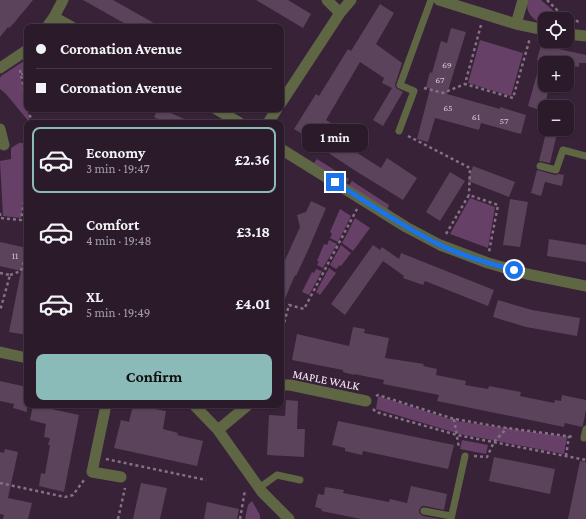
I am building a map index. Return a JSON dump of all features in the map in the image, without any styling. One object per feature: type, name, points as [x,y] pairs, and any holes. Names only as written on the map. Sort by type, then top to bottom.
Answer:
[{"type":"street","points":[[50,24],[63,0]]},
{"type":"street","points":[[327,0],[340,13]]},
{"type":"street","points":[[284,98],[340,13],[351,0]]},
{"type":"street","points":[[439,0],[516,24],[538,29]]},
{"type":"street","points":[[516,24],[523,0]]},
{"type":"street","points":[[54,17],[67,24]]},
{"type":"street","points":[[574,35],[586,36]]},
{"type":"street","points":[[0,68],[24,52]]},
{"type":"street","points":[[0,130],[4,145]]},
{"type":"street","points":[[284,151],[406,227],[440,245],[488,263],[527,274],[586,286]]},
{"type":"street","points":[[0,352],[24,357]]},
{"type":"street","name":"MAPLE WALK","points":[[284,385],[366,401]]},
{"type":"street","points":[[105,408],[92,472],[125,478]]},
{"type":"street","points":[[197,408],[218,430],[259,488],[288,519]]},
{"type":"street","points":[[218,430],[244,408]]},
{"type":"lane","points":[[400,132],[414,91],[400,85],[431,0]]},
{"type":"lane","points":[[540,166],[556,170],[563,150],[586,156]]},
{"type":"lane","points":[[584,438],[586,429]]},
{"type":"lane","points":[[424,511],[451,517],[465,456]]},
{"type":"lane","points":[[259,488],[277,474],[300,480]]},
{"type":"path","points":[[547,0],[560,13],[579,22],[586,23]]},
{"type":"path","points":[[465,84],[484,14]]},
{"type":"path","points":[[422,88],[443,93],[465,84],[513,98],[533,28]]},
{"type":"path","points":[[17,58],[24,88]]},
{"type":"path","points":[[400,132],[470,168],[469,195],[440,245]]},
{"type":"path","points":[[469,195],[498,205],[488,263]]},
{"type":"path","points":[[284,324],[290,305],[304,309],[363,199]]},
{"type":"path","points":[[0,213],[0,218],[22,220],[24,206]]},
{"type":"path","points":[[0,273],[10,275],[21,271],[24,260]]},
{"type":"path","points":[[0,311],[10,275]]},
{"type":"path","points":[[584,438],[507,428],[454,419],[378,395],[366,401],[376,412],[457,435],[586,460]]},
{"type":"path","points":[[454,419],[459,450],[465,456],[487,457],[494,442],[507,428]]},
{"type":"path","points":[[566,456],[569,436]]},
{"type":"path","points":[[96,457],[206,480]]},
{"type":"path","points":[[118,519],[125,478],[130,464]]},
{"type":"path","points":[[0,483],[65,498],[73,494],[80,484],[92,472]]},
{"type":"path","points":[[240,519],[249,473]]},
{"type":"shaded area","points":[[528,0],[541,0],[555,12],[538,12],[538,22],[531,16],[527,9]]},
{"type":"shaded area","points":[[480,40],[523,53],[511,96],[468,83]]},
{"type":"shaded area","points":[[24,61],[24,72],[20,72],[24,92],[24,112],[28,112],[29,120],[28,120],[0,89],[1,76]]},
{"type":"shaded area","points":[[19,143],[24,143],[24,198],[21,218],[3,216],[0,161],[11,159],[11,148]]},
{"type":"shaded area","points":[[317,159],[349,179],[346,184],[314,163]]},
{"type":"shaded area","points":[[352,181],[389,205],[387,210],[349,185]]},
{"type":"shaded area","points":[[470,198],[495,207],[488,248],[450,234]]},
{"type":"shaded area","points":[[340,209],[351,216],[338,242],[330,238],[332,234],[330,232]]},
{"type":"shaded area","points":[[355,218],[370,228],[353,251],[342,243]]},
{"type":"shaded area","points":[[329,240],[337,244],[323,268],[317,265],[319,261],[317,261],[324,244],[327,245]]},
{"type":"shaded area","points":[[341,245],[351,253],[341,266],[340,265],[336,269],[330,265]]},
{"type":"shaded area","points":[[329,268],[336,273],[320,295],[316,292]]},
{"type":"shaded area","points":[[316,269],[322,271],[309,295],[302,292],[312,272],[314,273]]},
{"type":"shaded area","points":[[378,396],[456,421],[567,437],[564,454],[460,434],[376,409]]},
{"type":"shaded area","points":[[462,440],[488,445],[486,454],[460,449]]},
{"type":"shaded area","points":[[252,501],[260,515],[260,519],[245,519],[248,505]]},
{"type":"building","points":[[0,0],[33,0],[0,37]]},
{"type":"building","points":[[83,0],[113,0],[156,24],[126,24]]},
{"type":"building","points":[[256,0],[288,0],[311,14],[303,28]]},
{"type":"building","points":[[380,4],[394,13],[376,44],[402,63],[395,85],[396,88],[403,92],[383,126],[373,120],[392,88],[382,83],[384,78],[360,62],[326,120],[342,129],[336,138],[362,156],[381,168],[387,158],[417,178],[403,200],[354,170],[318,146],[319,144],[294,129],[316,94],[319,96],[348,49],[351,51]]},
{"type":"building","points":[[451,28],[466,32],[447,94],[526,115],[521,134],[481,123],[479,130],[435,118],[428,142],[417,139],[430,89],[426,87],[430,72],[432,73],[441,41],[447,43]]},
{"type":"building","points":[[540,48],[554,48],[586,55],[586,63],[579,63],[579,67],[574,66],[574,56],[538,56]]},
{"type":"building","points":[[538,70],[538,92],[548,92],[546,100],[538,100],[538,109],[528,106]]},
{"type":"building","points":[[156,112],[169,112],[186,120],[160,120],[154,117]]},
{"type":"building","points":[[545,136],[556,136],[550,163],[539,161]]},
{"type":"building","points":[[473,166],[515,182],[509,197],[468,181]]},
{"type":"building","points":[[537,170],[555,175],[564,175],[562,186],[545,182],[541,196],[531,193]]},
{"type":"building","points":[[450,172],[465,181],[440,221],[426,212]]},
{"type":"building","points":[[510,199],[528,202],[520,247],[503,245]]},
{"type":"building","points":[[311,201],[326,208],[284,301],[284,262],[300,227],[297,215],[306,212]]},
{"type":"building","points":[[549,239],[586,245],[586,262],[547,256]]},
{"type":"building","points":[[0,242],[24,247],[24,334],[9,332],[21,271],[0,266]]},
{"type":"building","points":[[373,245],[380,250],[382,247],[399,259],[401,253],[494,290],[488,306],[425,281],[423,285],[403,278],[404,276],[383,261],[345,315],[331,304]]},
{"type":"building","points":[[498,300],[532,310],[580,318],[577,336],[526,327],[493,317]]},
{"type":"building","points":[[353,327],[365,329],[364,333],[389,338],[385,358],[424,364],[423,366],[437,369],[436,375],[466,381],[465,385],[488,389],[489,386],[521,392],[520,396],[554,403],[555,400],[561,401],[562,395],[586,400],[583,425],[582,427],[565,423],[564,427],[437,401],[439,395],[383,384],[384,380],[354,375],[343,372],[343,370],[292,360],[297,334],[349,346]]},
{"type":"building","points":[[0,381],[24,386],[24,408],[27,408],[27,412],[13,408],[14,404],[0,401]]},
{"type":"building","points":[[286,400],[298,401],[297,429],[305,429],[304,457],[267,455],[269,415],[285,416]]},
{"type":"building","points":[[32,408],[47,408],[79,415],[64,492],[39,486],[41,473],[45,474],[50,438],[44,437],[46,424],[30,420]]},
{"type":"building","points":[[132,408],[150,408],[166,411],[163,429],[178,433],[177,435],[203,441],[197,466],[114,448],[121,420],[129,422]]},
{"type":"building","points":[[338,421],[454,445],[448,469],[363,451],[362,455],[345,451],[345,448],[332,445]]},
{"type":"building","points":[[5,449],[18,452],[8,498],[32,503],[28,519],[3,519],[4,515],[0,514],[0,452],[4,453]]},
{"type":"building","points":[[494,457],[555,469],[550,494],[489,481]]},
{"type":"building","points":[[580,461],[586,462],[586,519],[568,519]]},
{"type":"building","points":[[141,483],[167,488],[160,519],[133,519]]},
{"type":"building","points":[[411,486],[447,494],[444,510],[422,506],[419,510],[419,513],[423,516],[440,519],[361,519],[321,511],[322,509],[315,507],[318,494],[324,495],[325,487],[344,490],[343,493],[389,502],[390,499],[407,503]]},
{"type":"building","points":[[207,502],[239,509],[237,519],[204,519]]},
{"type":"route","points":[[335,182],[406,227],[440,245],[488,263],[514,270]]}]
